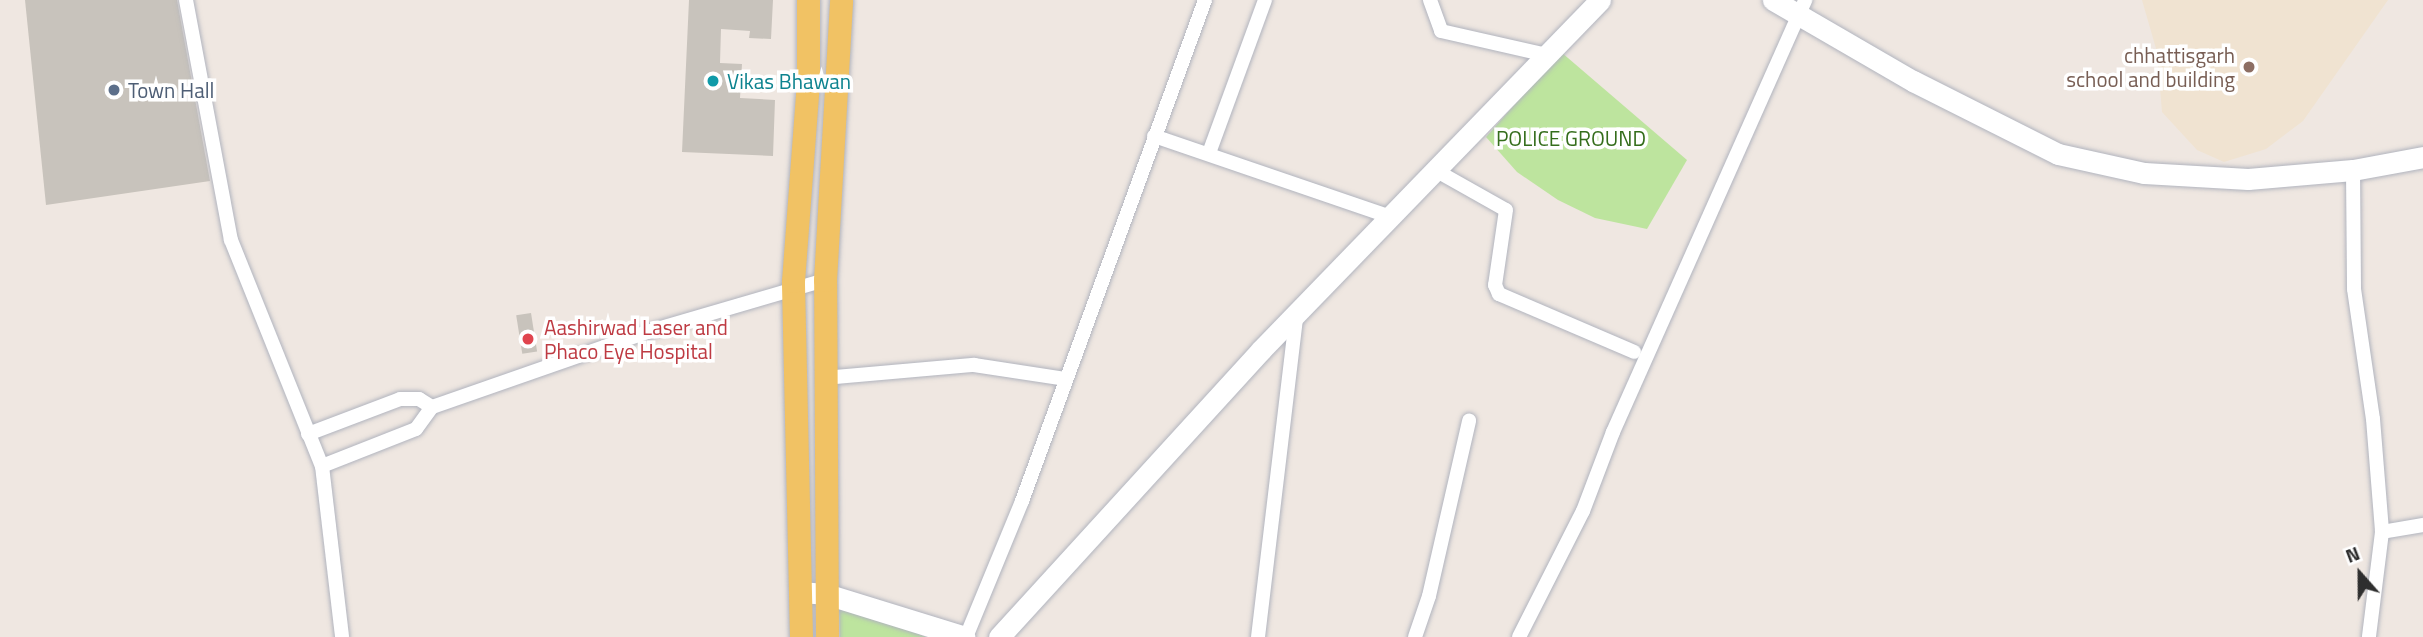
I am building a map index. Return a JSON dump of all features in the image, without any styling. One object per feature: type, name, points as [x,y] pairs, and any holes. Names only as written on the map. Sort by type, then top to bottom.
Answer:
[{"type":"main road","points":[[801,637],[793,288],[808,83],[808,0]]},
{"type":"main road","points":[[827,637],[825,280],[841,0]]},
{"type":"street","points":[[186,0],[231,240],[321,466],[342,637]]},
{"type":"street","points":[[799,598],[826,601],[965,637],[1022,501],[1205,0]]},
{"type":"street","points":[[1209,153],[1265,0]]},
{"type":"street","points":[[1430,0],[1441,31],[1547,55]]},
{"type":"street","points":[[999,637],[1297,312],[1600,0]]},
{"type":"street","points":[[1773,0],[1800,7],[1913,81],[2058,154],[2144,173],[2194,178],[2248,179],[2353,170],[2423,157]]},
{"type":"street","points":[[1518,637],[1583,511],[1613,432],[1651,354],[1800,7]]},
{"type":"street","points":[[1154,136],[1390,217]]},
{"type":"street","points":[[1435,170],[1506,211],[1495,285],[1499,294],[1634,352]]},
{"type":"street","points":[[2353,170],[2354,289],[2374,419],[2382,532],[2369,637]]},
{"type":"street","points":[[321,466],[416,429],[432,407],[647,332],[825,280]]},
{"type":"street","points":[[1258,637],[1297,312]]},
{"type":"street","points":[[824,378],[974,365],[1065,379]]},
{"type":"street","points":[[309,434],[400,398],[419,399],[432,407]]},
{"type":"street","points":[[1415,637],[1429,596],[1469,421]]},
{"type":"street","points":[[2382,532],[2423,525]]},
{"type":"street","points":[[826,601],[942,637]]},
{"type":"shaded area","name":"chhattisgarh school and building","points":[[2142,0],[2388,0],[2303,121],[2266,149],[2224,162],[2197,150],[2162,112],[2157,52]]},
{"type":"green space","name":"POLICE GROUND","points":[[1561,52],[1687,160],[1647,229],[1595,218],[1558,200],[1517,172],[1486,137]]},
{"type":"green space","points":[[839,600],[926,637],[840,637]]},
{"type":"building","name":"Town Hall","points":[[25,0],[177,0],[210,181],[46,205]]},
{"type":"building","name":"Vikas Bhawan","points":[[689,0],[773,0],[771,39],[749,38],[750,31],[721,29],[720,63],[742,64],[740,98],[775,100],[773,156],[682,152]]},
{"type":"building","points":[[531,313],[537,352],[522,354],[516,315]]},
{"type":"place","name":"chhattisgarh school and building","points":[[2249,67]]},
{"type":"place","name":"Vikas Bhawan","points":[[713,81]]},
{"type":"place","name":"Town Hall","points":[[114,90]]},
{"type":"place","name":"Aashirwad Laser and Phaco Eye Hospital","points":[[528,339]]}]
